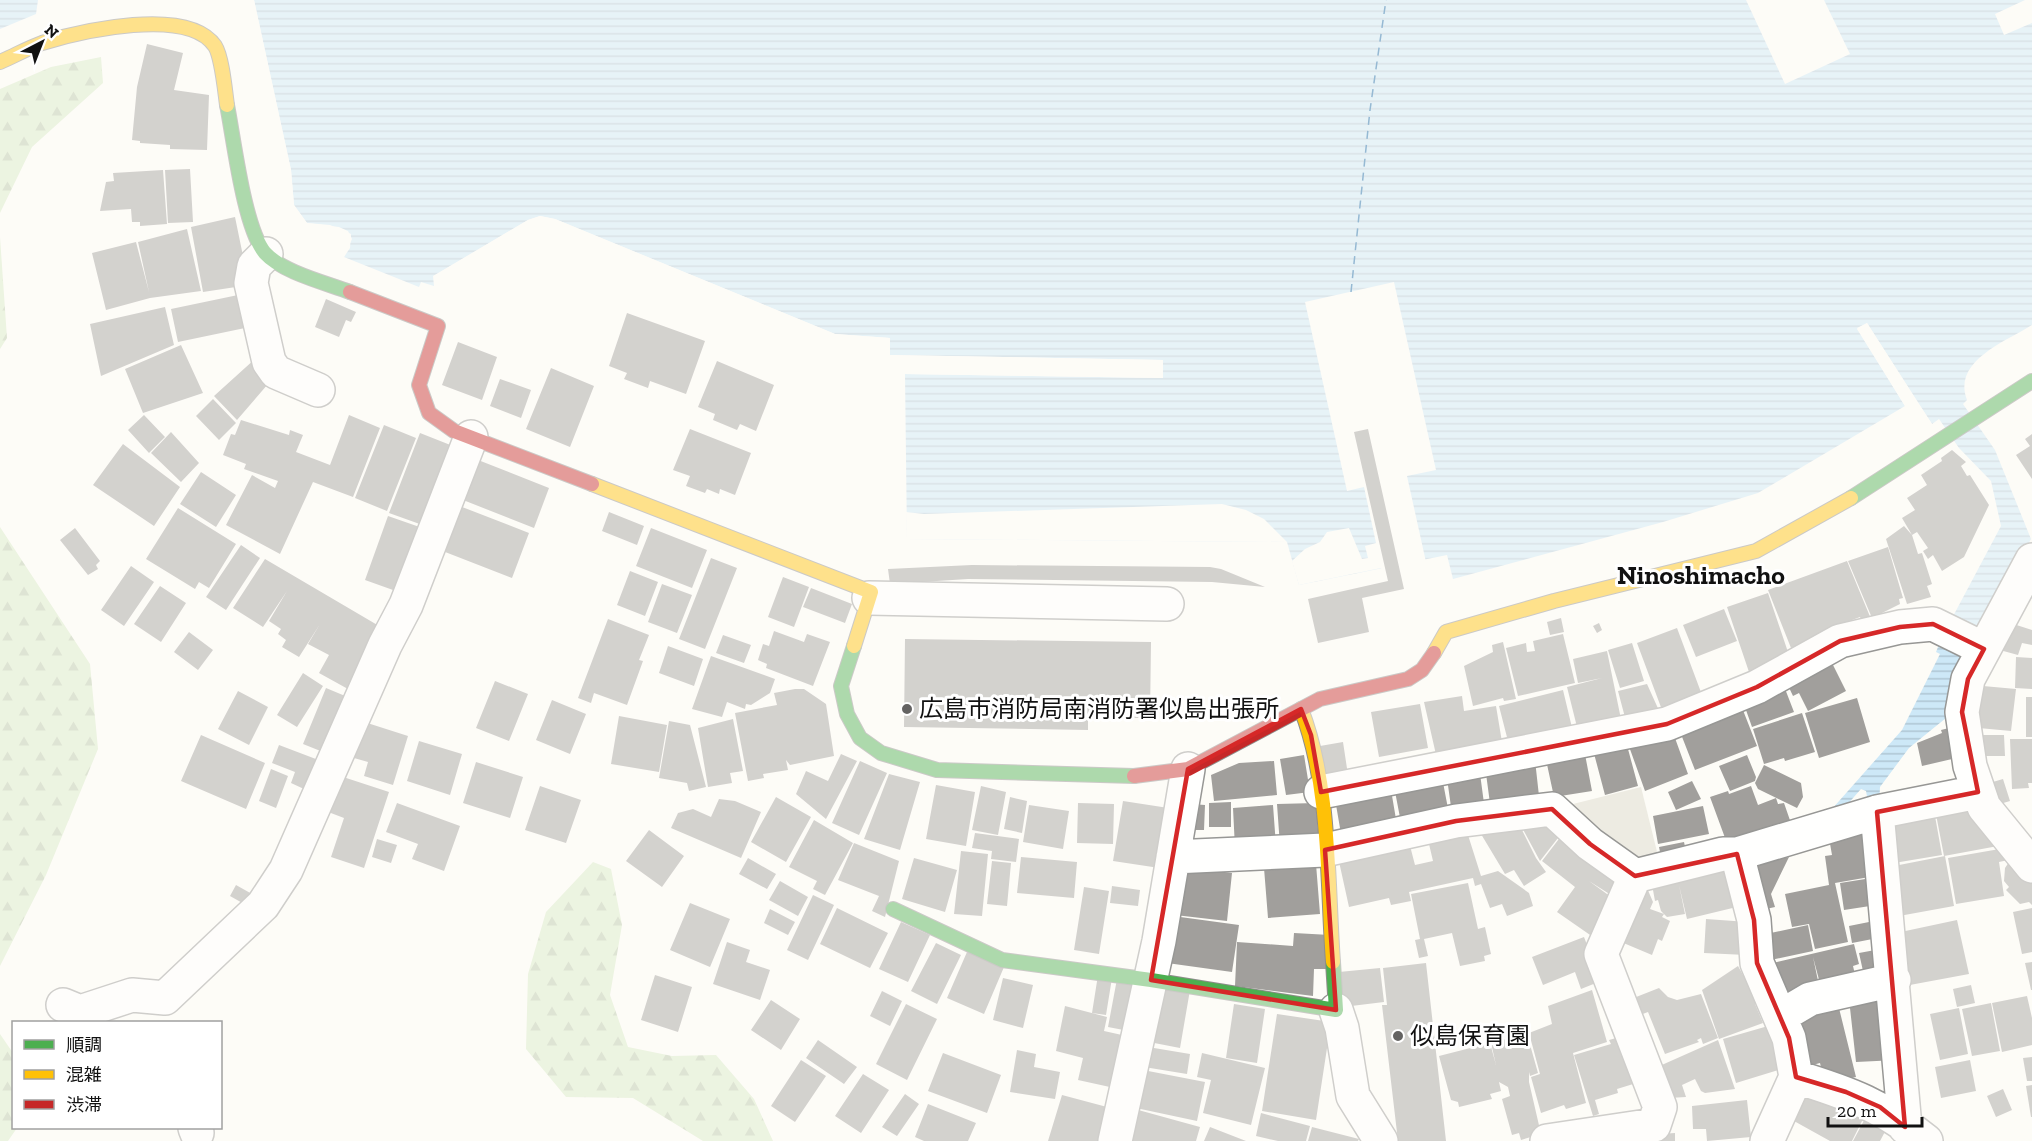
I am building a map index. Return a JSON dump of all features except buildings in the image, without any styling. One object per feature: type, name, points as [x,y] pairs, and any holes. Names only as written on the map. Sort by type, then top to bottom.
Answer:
[{"type":"street","points":[[0,62],[41,44],[112,26],[170,26],[204,34],[216,47],[248,210],[257,240],[266,254],[283,266],[438,326],[419,385],[429,413],[454,431],[871,592],[841,686],[847,714],[860,738],[881,753],[937,770],[1132,776],[1188,769],[1320,699],[1407,679],[1421,673],[1431,662],[1437,645],[1446,632],[1554,601],[1756,550],[1830,512],[2032,381]]},
{"type":"street","points":[[266,254],[254,266],[251,283],[269,362],[276,372],[318,390]]},
{"type":"street","points":[[63,1005],[80,1012],[132,995],[168,1010],[263,905],[285,870],[406,605],[471,437]]},
{"type":"street","points":[[2032,560],[1980,647],[1968,679],[1962,712],[1970,766],[1984,807],[2032,866]]},
{"type":"street","points":[[869,598],[1167,604]]},
{"type":"street","points":[[1321,792],[1667,724],[1757,687],[1840,641],[1900,627],[1933,624],[1980,647]]},
{"type":"street","points":[[1301,709],[1311,735],[1321,792],[1336,1010],[1342,1028],[1353,1096],[1381,1141]]},
{"type":"street","points":[[1115,1141],[1151,980],[1188,769]]},
{"type":"street","points":[[1173,857],[1325,850],[1456,821],[1552,808],[1590,844],[1635,876],[1723,854],[1737,854],[1878,812],[1978,792]]},
{"type":"street","points":[[1878,812],[1894,980],[1916,1134]]},
{"type":"street","points":[[1737,854],[1754,920],[1757,963],[1781,1016],[1793,1053],[1796,1077],[1767,1141]]},
{"type":"street","points":[[1547,1141],[1654,1125],[1658,1118],[1660,1107],[1601,954],[1635,876]]},
{"type":"street","points":[[893,909],[1002,960],[1151,980],[1336,1010]]},
{"type":"street","points":[[1781,1016],[1810,999],[1894,980]]},
{"type":"street","points":[[1796,1077],[1846,1092],[1880,1107],[1916,1134]]},
{"type":"highlighted area","points":[[1933,624],[1984,649],[1968,679],[1962,712],[1978,792],[1877,812],[1905,1127],[1880,1107],[1846,1092],[1796,1077],[1789,1038],[1757,963],[1754,920],[1737,854],[1635,876],[1590,844],[1552,809],[1456,821],[1325,850],[1336,1010],[1151,980],[1188,769],[1301,709],[1311,735],[1321,792],[1667,724],[1757,687],[1840,641],[1900,627]]},
{"type":"green space","points":[[101,57],[103,83],[32,147],[0,213],[0,89],[51,67]]},
{"type":"green space","points":[[0,237],[7,338],[0,349]]},
{"type":"green space","points":[[0,527],[90,664],[98,749],[46,875],[0,966]]},
{"type":"green space","points":[[593,862],[611,869],[622,925],[610,995],[628,1047],[672,1056],[716,1055],[754,1099],[773,1141],[703,1141],[633,1098],[566,1097],[526,1049],[528,974],[546,912]]},
{"type":"green space","points":[[0,1034],[12,1052],[12,1129],[16,1129],[8,1141],[0,1141]]},
{"type":"shaded area","points":[[1641,787],[1660,864],[1640,867],[1561,807]]},
{"type":"water","points":[[0,0],[38,0],[36,14],[0,29]]},
{"type":"water","points":[[254,0],[2032,0],[2032,325],[1984,354],[1974,364],[1967,374],[1964,386],[1967,400],[1963,404],[1995,450],[2031,539],[1971,649],[1953,719],[1946,718],[1909,748],[1880,787],[1879,806],[1869,807],[1866,791],[1861,789],[1832,822],[1824,818],[1902,730],[1940,654],[1936,652],[1942,637],[2001,526],[1991,481],[1959,448],[1939,419],[1932,424],[1867,323],[1857,329],[1905,406],[1758,493],[1663,522],[1453,579],[1447,555],[1299,585],[1287,542],[907,539],[905,374],[1163,378],[1162,360],[890,355],[890,338],[835,334],[555,219],[540,216],[528,220],[434,276],[434,286],[421,282],[419,287],[344,257],[350,248],[351,234],[330,225],[307,223],[294,205],[291,170]]},
{"type":"pier","points":[[251,0],[254,0],[291,170],[294,205],[307,223],[339,227],[348,231],[352,239],[343,259],[341,256],[349,239],[346,233],[305,225],[297,218],[291,206],[288,170]]},
{"type":"pier","points":[[1746,0],[1824,0],[1850,54],[1785,84]]},
{"type":"pier","points":[[2025,0],[2032,0],[2032,23],[2004,35],[1995,14]]},
{"type":"pier","points":[[540,216],[555,219],[835,334],[890,338],[890,355],[1163,360],[1163,378],[902,374],[905,371],[1160,375],[1160,363],[889,358],[887,341],[834,337],[554,222],[540,219],[437,277],[437,288],[434,286],[433,276],[528,220]]},
{"type":"pier","points":[[1394,282],[1436,470],[1407,476],[1426,562],[1382,570],[1381,568],[1299,585],[1292,561],[1305,549],[1320,542],[1327,532],[1349,528],[1362,559],[1368,558],[1365,546],[1376,543],[1364,487],[1347,491],[1305,302]]},
{"type":"pier","points":[[1867,323],[1932,424],[1929,425],[1866,327],[1861,329],[1908,406],[1905,406],[1857,328]]},
{"type":"pier","points":[[1222,504],[1246,510],[1264,519],[1287,542],[907,539],[906,512],[924,514]]},
{"type":"ferry route","points":[[1351,292],[1370,110],[1386,0]]},
{"type":"traffic: fast","points":[[227,105],[251,224],[265,253],[282,266],[350,292]]},
{"type":"traffic: fast","points":[[1851,498],[2032,381]]},
{"type":"traffic: fast","points":[[854,646],[841,686],[847,714],[860,738],[881,753],[937,770],[1134,776]]},
{"type":"traffic: fast","points":[[893,909],[1002,960],[1151,980],[1336,1010],[1333,962]]},
{"type":"traffic: slow","points":[[0,62],[42,43],[107,28],[159,24],[182,27],[201,34],[215,46],[221,66],[227,105]]},
{"type":"traffic: slow","points":[[592,484],[871,592],[854,646]]},
{"type":"traffic: slow","points":[[1434,653],[1446,632],[1554,601],[1756,551],[1851,498]]},
{"type":"traffic: slow","points":[[1301,709],[1311,739],[1323,802],[1333,962]]},
{"type":"traffic: jam","points":[[350,292],[438,326],[419,385],[429,413],[454,431],[592,484]]},
{"type":"traffic: jam","points":[[1134,776],[1188,769],[1320,699],[1408,679],[1422,670],[1434,653]]},
{"type":"place","name":"広島市消防局南消防署似島出張所","points":[[907,709]]},
{"type":"place","name":"似島保育園","points":[[1398,1036]]},
{"type":"district","name":"Ninoshimacho","points":[[1701,575]]}]
